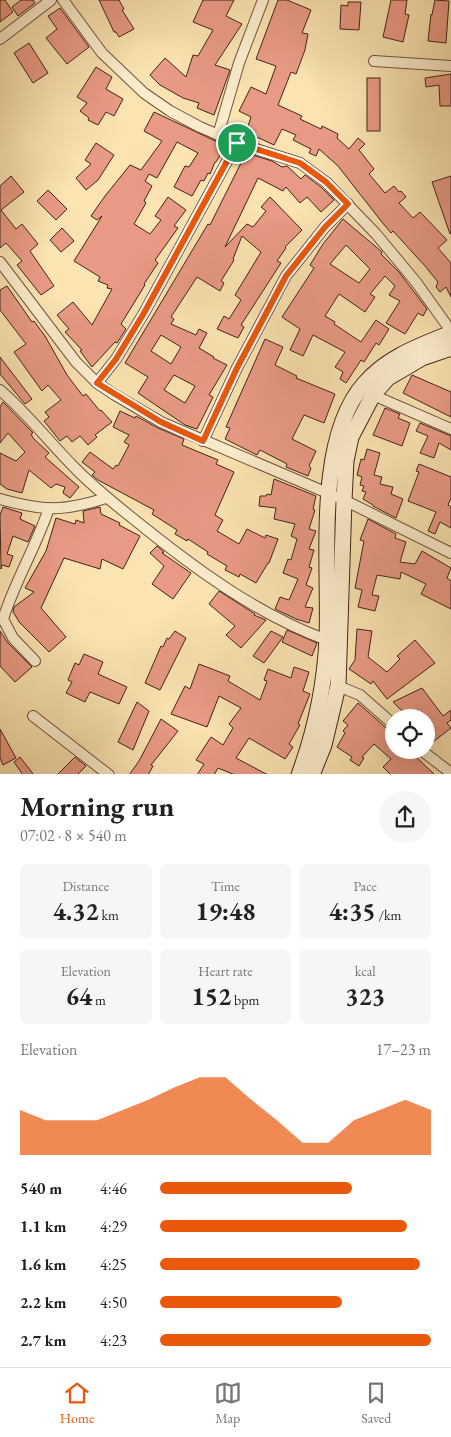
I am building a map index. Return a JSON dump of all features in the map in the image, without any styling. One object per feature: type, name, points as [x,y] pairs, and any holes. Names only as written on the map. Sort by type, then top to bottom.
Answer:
[{"type":"main road","points":[[299,774],[309,748],[319,702],[327,640],[338,435],[349,406],[364,383],[390,360],[451,332]]},
{"type":"main road","points":[[312,774],[324,745],[338,686],[336,497],[351,437],[373,395],[398,370],[422,358],[451,348]]},
{"type":"street","points":[[0,40],[51,0]]},
{"type":"street","points":[[64,0],[99,48],[144,93],[170,111],[218,135],[300,163],[326,182],[376,234],[416,282],[451,332]]},
{"type":"street","points":[[218,135],[238,67],[262,0]]},
{"type":"street","points":[[374,61],[451,66]]},
{"type":"street","points":[[97,383],[116,359],[144,313],[237,143]]},
{"type":"street","points":[[203,441],[237,368],[286,276],[325,227],[348,204]]},
{"type":"street","points":[[0,262],[62,345],[97,383],[161,422],[336,497],[451,553]]},
{"type":"street","points":[[0,390],[33,422],[73,467],[106,498],[220,585],[304,631],[327,640]]},
{"type":"street","points":[[373,395],[451,429]]},
{"type":"street","points":[[0,499],[58,510],[78,507],[106,498]]},
{"type":"street","points":[[35,661],[13,638],[2,619],[9,600],[31,556],[49,508]]},
{"type":"street","points":[[338,686],[360,695],[385,717]]},
{"type":"street","points":[[33,716],[109,774]]},
{"type":"street","points":[[433,759],[451,773]]},
{"type":"building","points":[[0,0],[5,0],[13,12],[0,22]]},
{"type":"building","points":[[21,0],[33,0],[35,3],[18,16],[12,7]]},
{"type":"building","points":[[99,0],[119,0],[124,9],[122,10],[134,29],[119,37],[114,32]]},
{"type":"building","points":[[203,0],[234,0],[226,16],[242,24],[215,65],[230,70],[214,115],[197,108],[199,103],[183,98],[160,85],[150,75],[165,58],[186,77],[193,55],[198,56],[213,30],[193,22]]},
{"type":"building","points":[[278,0],[287,0],[311,10],[302,33],[308,34],[305,50],[296,74],[291,72],[278,105],[302,116],[300,119],[321,129],[322,126],[338,134],[337,138],[349,149],[358,138],[365,144],[359,150],[374,169],[369,174],[385,193],[394,186],[399,192],[401,191],[406,197],[399,203],[413,218],[420,212],[447,240],[438,248],[451,263],[451,297],[446,287],[440,292],[436,287],[438,282],[425,266],[393,231],[391,233],[338,166],[319,149],[316,156],[309,153],[311,149],[293,140],[296,135],[282,129],[274,145],[246,132],[251,117],[239,111],[251,87],[266,94],[276,66],[256,59]]},
{"type":"building","points":[[391,0],[407,0],[405,14],[409,15],[403,42],[383,37]]},
{"type":"building","points":[[435,0],[449,1],[446,43],[428,41],[431,14]]},
{"type":"building","points":[[348,2],[361,2],[359,30],[340,29],[341,5],[348,6]]},
{"type":"building","points":[[60,8],[89,47],[67,64],[46,38],[57,29],[48,16]]},
{"type":"building","points":[[29,43],[48,73],[33,83],[14,53]]},
{"type":"building","points":[[96,67],[112,77],[106,89],[123,99],[114,116],[106,112],[98,125],[88,120],[89,118],[80,111],[87,103],[77,97]]},
{"type":"building","points":[[451,74],[451,106],[440,106],[439,85],[426,87],[425,78]]},
{"type":"building","points":[[367,78],[380,78],[380,131],[367,131]]},
{"type":"building","points":[[154,112],[226,146],[215,162],[210,174],[208,173],[204,181],[201,180],[192,196],[174,187],[185,166],[189,167],[198,153],[177,142],[157,178],[149,174],[145,181],[152,186],[144,201],[146,203],[134,224],[150,234],[161,220],[155,216],[168,197],[186,210],[174,226],[178,228],[155,260],[158,263],[121,324],[126,329],[117,343],[115,342],[92,367],[80,351],[82,350],[65,332],[69,329],[57,315],[73,302],[92,325],[112,289],[107,288],[108,285],[98,281],[100,277],[74,261],[102,216],[97,220],[91,216],[105,196],[130,165],[141,170],[162,141],[144,131]]},
{"type":"building","points":[[96,143],[114,155],[98,180],[86,190],[76,178],[91,164],[85,160]]},
{"type":"building","points":[[246,153],[272,161],[282,167],[287,166],[301,179],[305,175],[334,200],[321,212],[307,197],[300,203],[286,187],[283,191],[258,178],[225,247],[247,224],[253,227],[266,211],[261,207],[270,197],[302,230],[285,247],[277,261],[281,263],[241,325],[244,327],[238,338],[217,329],[224,316],[229,319],[241,300],[235,295],[261,252],[242,236],[234,260],[221,281],[224,283],[220,291],[197,277],[171,317],[174,319],[171,324],[196,335],[199,329],[207,333],[199,348],[227,365],[209,395],[213,397],[197,429],[185,425],[138,393],[148,377],[125,363],[208,224],[210,225]],"holes":[[[161,335],[181,347],[171,364],[151,351]],[[174,375],[195,386],[185,403],[164,390]]]},
{"type":"building","points":[[11,176],[24,192],[1,210],[16,229],[22,224],[38,244],[30,251],[54,286],[41,295],[17,265],[22,261],[6,243],[0,248],[0,186]]},
{"type":"building","points":[[451,176],[451,234],[450,234],[432,182]]},
{"type":"building","points":[[48,190],[67,209],[56,220],[37,201]]},
{"type":"building","points":[[343,219],[382,252],[381,254],[399,272],[427,309],[423,316],[418,313],[405,334],[386,323],[400,301],[389,295],[395,286],[385,276],[370,294],[375,297],[365,312],[339,294],[325,316],[335,322],[334,324],[361,342],[376,320],[389,329],[379,345],[376,343],[364,362],[361,360],[346,383],[340,379],[343,372],[335,367],[345,352],[313,335],[303,356],[290,350],[300,329],[282,317],[314,268],[310,265],[323,244]],"holes":[[[346,245],[370,269],[359,283],[330,264]]]},
{"type":"building","points":[[62,228],[74,241],[61,252],[50,240]]},
{"type":"building","points":[[7,286],[32,322],[34,321],[45,336],[67,375],[83,396],[86,394],[112,422],[95,435],[97,437],[88,445],[80,436],[72,442],[67,436],[60,441],[44,421],[49,417],[45,412],[61,400],[48,385],[42,391],[14,352],[26,344],[0,310],[0,290]]},
{"type":"building","points":[[265,339],[283,347],[275,365],[297,376],[296,378],[335,394],[324,423],[304,415],[292,439],[316,451],[309,466],[311,468],[308,476],[286,467],[287,464],[260,450],[257,455],[225,439],[230,428],[226,427]]},
{"type":"building","points":[[0,357],[32,399],[25,404],[0,374]]},
{"type":"building","points":[[412,375],[451,392],[451,417],[403,393]]},
{"type":"building","points":[[3,402],[33,433],[31,434],[33,438],[49,453],[45,457],[79,487],[70,498],[63,493],[65,487],[56,484],[51,488],[29,470],[22,493],[7,489],[0,484],[0,453],[16,461],[25,452],[8,433],[0,443],[0,407]]},
{"type":"building","points":[[385,408],[400,414],[398,418],[410,423],[402,446],[373,435]]},
{"type":"building","points":[[120,411],[135,418],[136,416],[184,439],[182,445],[218,460],[216,464],[234,472],[215,515],[223,520],[217,531],[239,544],[247,529],[265,538],[266,535],[278,539],[269,563],[256,583],[240,574],[239,577],[225,570],[227,566],[207,554],[208,552],[188,539],[187,541],[175,534],[177,530],[152,514],[154,510],[92,475],[95,472],[82,462],[90,452],[113,469],[116,465],[118,466],[129,445],[124,442],[129,435],[113,427]]},
{"type":"building","points":[[420,423],[451,436],[451,450],[439,443],[434,458],[420,453],[428,436],[416,431]]},
{"type":"building","points":[[367,449],[380,453],[374,475],[382,477],[380,484],[393,487],[391,494],[403,499],[396,518],[363,499],[366,492],[362,491],[364,486],[360,485],[362,477],[357,475],[361,459],[364,460]]},
{"type":"building","points":[[419,464],[451,477],[451,498],[448,505],[451,507],[451,528],[440,522],[435,534],[428,531],[436,512],[408,501],[419,472],[416,471]]},
{"type":"building","points":[[274,479],[316,496],[313,509],[315,510],[309,529],[316,531],[309,549],[314,550],[309,567],[312,568],[306,585],[313,588],[305,607],[313,608],[309,623],[275,609],[280,597],[289,600],[298,579],[283,573],[288,559],[291,560],[297,539],[291,536],[295,524],[274,519],[276,508],[259,506],[260,496],[271,495]]},
{"type":"building","points":[[3,507],[22,513],[20,519],[35,526],[28,542],[13,536],[7,554],[13,556],[9,567],[2,565],[1,569],[0,515]]},
{"type":"building","points":[[100,507],[101,514],[140,536],[123,569],[102,559],[100,569],[64,558],[41,608],[66,637],[49,652],[20,623],[13,612],[14,607],[34,592],[25,588],[46,551],[56,518],[75,524],[76,520],[84,523],[83,511]]},
{"type":"building","points":[[368,519],[396,534],[395,538],[406,542],[400,562],[415,564],[422,551],[451,568],[447,578],[451,581],[451,609],[421,594],[426,584],[401,572],[400,579],[377,575],[372,595],[379,596],[375,611],[358,607],[362,590],[355,588],[364,541],[360,540]]},
{"type":"building","points":[[157,546],[164,552],[162,553],[191,573],[173,599],[152,584],[164,566],[150,553]]},
{"type":"building","points":[[219,591],[254,615],[266,620],[241,648],[226,635],[235,626],[209,604]]},
{"type":"building","points":[[357,629],[372,631],[368,657],[387,672],[400,659],[397,656],[415,640],[435,663],[387,699],[373,681],[371,684],[349,669],[355,660]]},
{"type":"building","points":[[287,630],[317,643],[312,656],[282,642]]},
{"type":"building","points":[[0,631],[8,643],[32,667],[15,682],[0,666]]},
{"type":"building","points":[[175,631],[186,638],[160,690],[145,683],[161,646],[163,647],[167,638],[169,639]]},
{"type":"building","points":[[271,631],[283,637],[264,663],[253,656]]},
{"type":"building","points":[[84,654],[103,662],[98,674],[127,687],[119,704],[90,692],[85,702],[66,693],[72,682],[68,680],[75,663],[79,665]]},
{"type":"building","points":[[199,664],[230,676],[228,681],[260,700],[267,681],[264,680],[268,669],[291,678],[294,667],[309,672],[303,691],[310,694],[298,724],[300,725],[289,744],[293,747],[285,759],[249,738],[236,758],[266,774],[233,774],[218,768],[215,774],[198,774],[204,764],[196,760],[211,737],[223,745],[233,728],[229,724],[241,708],[219,696],[207,727],[171,714],[185,686],[190,689]]},
{"type":"building","points":[[422,688],[443,716],[451,710],[451,720],[447,723],[451,728],[435,740],[435,709],[400,709],[393,702]]},
{"type":"building","points":[[137,702],[149,711],[133,750],[118,742]]},
{"type":"building","points":[[358,703],[385,727],[385,754],[374,744],[362,757],[364,758],[359,766],[350,760],[352,757],[337,747],[345,733],[343,731],[348,725],[343,721]]},
{"type":"building","points":[[161,719],[178,731],[151,765],[153,766],[149,774],[130,774],[139,761]]},
{"type":"building","points":[[0,729],[16,758],[3,765],[0,758]]},
{"type":"building","points":[[20,757],[33,774],[22,774],[14,762]]},
{"type":"building","points":[[75,757],[86,766],[78,774],[58,774]]},
{"type":"building","points":[[391,759],[418,759],[434,774],[390,774],[383,767]]},
{"type":"route","points":[[237,143],[300,163],[326,182],[348,204],[325,227],[286,276],[237,368],[203,441],[161,422],[97,383],[116,359],[144,313],[237,143]]}]
